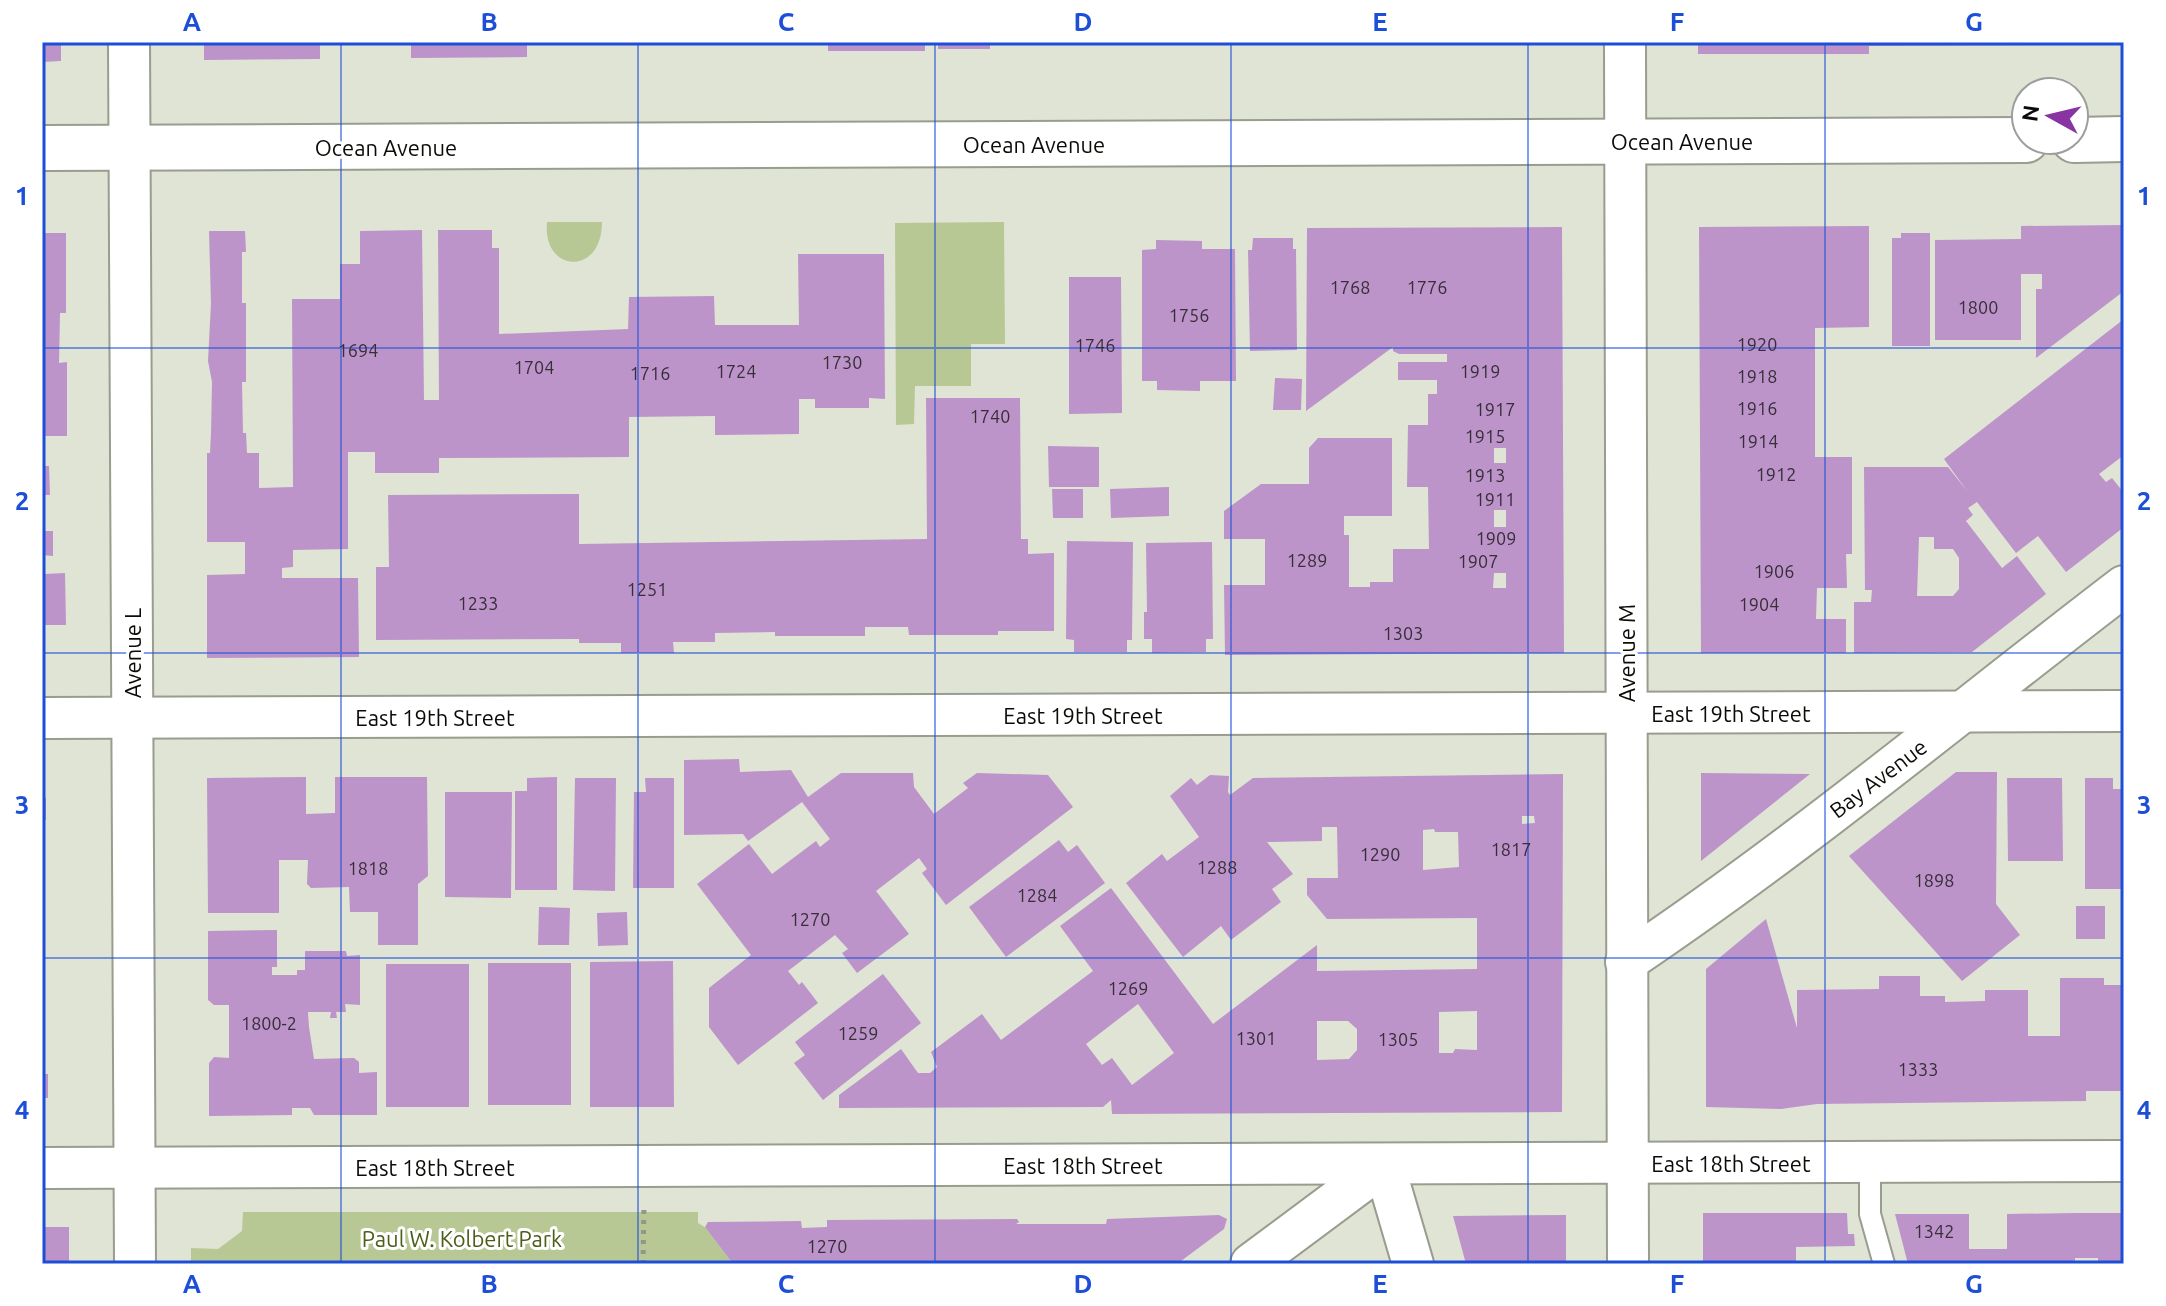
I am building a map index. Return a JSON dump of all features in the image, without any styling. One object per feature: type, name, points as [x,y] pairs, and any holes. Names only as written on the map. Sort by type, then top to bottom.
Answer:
[{"type":"main road","points":[[2090,140],[2124,139]]},
{"type":"main road","name":"Ocean Avenue","points":[[42,148],[2010,140]]},
{"type":"street","name":"Avenue L","points":[[129,42],[135,1264]]},
{"type":"street","name":"Avenue M","points":[[1625,42],[1628,1264]]},
{"type":"street","name":"Bay Avenue","points":[[1626,962],[1707,906],[2124,586]]},
{"type":"street","name":"East 19th Street","points":[[42,718],[2124,711]]},
{"type":"street","name":"East 18th Street","points":[[42,1168],[2124,1161]]},
{"type":"street","points":[[1251,1264],[1384,1165],[1413,1264]]},
{"type":"lane","points":[[1870,1162],[1870,1214],[1884,1264]]},
{"type":"path","points":[[643,1264],[644,1205]]},
{"type":"green space","points":[[547,222],[602,222],[599,240],[593,252],[583,260],[573,262],[562,259],[553,251],[548,239]]},
{"type":"green space","points":[[1004,222],[1005,344],[971,344],[971,386],[915,386],[914,424],[896,425],[895,223]]},
{"type":"green space","name":"Paul W. Kolbert Park","points":[[243,1212],[698,1212],[698,1223],[706,1228],[733,1264],[191,1264],[191,1248],[218,1249],[242,1231]]},
{"type":"building","points":[[42,42],[61,42],[61,61],[42,62]]},
{"type":"building","points":[[204,42],[320,42],[320,59],[204,60]]},
{"type":"building","points":[[411,42],[527,42],[527,57],[411,58]]},
{"type":"building","points":[[828,42],[925,42],[925,51],[828,51]]},
{"type":"building","points":[[938,42],[990,42],[990,49],[938,49]]},
{"type":"building","points":[[1698,42],[2124,42],[2124,45],[1869,46],[1869,54],[1698,54]]},
{"type":"building","points":[[2124,225],[2124,291],[2036,358],[2036,289],[2042,289],[2042,274],[2021,274],[2021,340],[1935,340],[1935,240],[2021,239],[2021,226]]},
{"type":"building","points":[[1869,226],[1869,327],[1815,328],[1815,457],[1852,457],[1852,554],[1846,554],[1847,588],[1817,588],[1816,619],[1846,619],[1846,653],[1701,653],[1699,227]]},
{"type":"building","points":[[1562,227],[1564,653],[1225,655],[1224,585],[1265,585],[1265,539],[1224,539],[1224,511],[1261,484],[1309,484],[1309,448],[1318,438],[1392,438],[1392,516],[1344,516],[1344,535],[1349,535],[1349,587],[1370,587],[1370,582],[1393,582],[1393,549],[1429,549],[1428,487],[1407,487],[1408,425],[1428,425],[1428,394],[1437,394],[1437,380],[1398,380],[1398,362],[1447,362],[1447,354],[1399,354],[1393,351],[1393,347],[1306,411],[1307,228]],"holes":[[[1494,448],[1506,448],[1506,463],[1494,463]],[[1494,510],[1506,510],[1506,527],[1494,527]],[[1494,573],[1506,573],[1506,588],[1493,588]]]},
{"type":"building","points":[[422,230],[424,400],[439,400],[438,230],[492,230],[492,248],[499,248],[499,334],[628,329],[629,297],[714,296],[715,325],[799,325],[798,254],[884,254],[885,399],[869,398],[869,408],[815,408],[815,399],[799,399],[799,434],[715,435],[715,416],[629,417],[629,457],[439,458],[439,473],[375,473],[375,452],[348,452],[348,549],[293,550],[293,567],[282,568],[282,578],[358,578],[359,657],[207,658],[207,575],[245,574],[245,542],[207,542],[207,453],[210,453],[212,382],[208,361],[211,303],[209,231],[245,231],[246,252],[242,252],[242,303],[246,303],[243,433],[246,433],[247,453],[259,453],[259,488],[293,487],[292,299],[340,299],[340,264],[360,264],[360,231]]},
{"type":"building","points":[[42,233],[66,233],[66,313],[60,313],[59,363],[67,362],[67,436],[42,436]]},
{"type":"building","points":[[1901,233],[1930,233],[1930,346],[1892,346],[1892,238],[1901,238]]},
{"type":"building","points":[[1253,238],[1293,238],[1293,249],[1296,249],[1297,350],[1250,351],[1248,250],[1252,250]]},
{"type":"building","points":[[1156,240],[1202,241],[1202,249],[1235,249],[1236,381],[1200,381],[1200,391],[1157,390],[1157,381],[1142,381],[1142,250],[1156,249]]},
{"type":"building","points":[[1069,277],[1121,277],[1122,413],[1069,414]]},
{"type":"building","points":[[2124,319],[2124,455],[2099,474],[2106,482],[2112,478],[2124,493],[2124,527],[2066,572],[2038,536],[2016,553],[1977,502],[1968,508],[1973,515],[1966,521],[2002,568],[2017,556],[2046,594],[1972,652],[1854,653],[1854,602],[1871,602],[1872,590],[1865,590],[1864,467],[1948,467],[1967,491],[1944,459]],"holes":[[[1919,537],[1934,537],[1934,549],[1953,549],[1959,558],[1959,589],[1953,596],[1917,596]]]},
{"type":"building","points":[[1275,378],[1302,379],[1301,410],[1273,410]]},
{"type":"building","points":[[926,398],[1020,398],[1021,539],[1028,539],[1028,554],[1054,553],[1054,631],[998,631],[998,635],[909,635],[908,627],[865,627],[865,636],[715,633],[715,642],[673,642],[674,653],[621,653],[621,643],[579,643],[579,639],[376,640],[376,567],[389,567],[388,495],[579,494],[579,544],[927,539]]},
{"type":"building","points":[[1048,446],[1099,447],[1099,487],[1049,487]]},
{"type":"building","points":[[42,466],[49,466],[50,495],[42,495]]},
{"type":"building","points":[[1169,487],[1169,516],[1111,518],[1110,489]]},
{"type":"building","points":[[1052,489],[1083,489],[1083,518],[1053,518]]},
{"type":"building","points":[[42,531],[53,531],[53,556],[42,555]]},
{"type":"building","points":[[1067,541],[1133,542],[1132,640],[1127,640],[1127,652],[1074,652],[1074,640],[1066,639]]},
{"type":"building","points":[[1212,542],[1213,639],[1206,639],[1206,652],[1152,653],[1152,639],[1144,639],[1144,612],[1147,612],[1146,543]]},
{"type":"building","points":[[42,567],[45,567],[45,574],[65,573],[66,625],[42,625]]},
{"type":"building","points":[[739,759],[740,772],[791,770],[808,797],[841,773],[913,773],[914,787],[934,814],[968,788],[963,783],[977,773],[1048,775],[1073,807],[946,905],[922,873],[927,869],[919,858],[876,891],[909,934],[857,973],[842,953],[848,949],[835,935],[788,971],[799,985],[802,982],[818,1003],[738,1065],[709,1027],[709,988],[751,955],[697,884],[749,844],[772,874],[816,841],[820,847],[830,839],[802,802],[748,841],[743,834],[684,835],[684,760]]},
{"type":"building","points":[[1956,772],[1997,772],[1996,904],[2020,935],[1962,981],[1849,856]]},
{"type":"building","points":[[1701,773],[1810,774],[1701,861]]},
{"type":"building","points":[[1563,774],[1562,1112],[1112,1114],[1111,1100],[1103,1107],[839,1108],[839,1095],[901,1049],[918,1073],[930,1073],[937,1067],[931,1052],[982,1014],[1001,1040],[1093,971],[1060,926],[1111,888],[1213,1024],[1317,945],[1317,971],[1477,969],[1477,918],[1327,919],[1307,895],[1307,878],[1338,878],[1337,827],[1322,827],[1322,841],[1267,842],[1293,874],[1272,889],[1281,902],[1231,940],[1221,926],[1183,957],[1126,883],[1162,854],[1167,861],[1199,837],[1170,796],[1191,778],[1197,785],[1210,775],[1229,776],[1230,795],[1253,778]],"holes":[[[1522,816],[1534,816],[1535,823],[1522,824]],[[1423,830],[1458,832],[1459,867],[1423,870]],[[1138,1004],[1174,1053],[1132,1085],[1112,1058],[1102,1065],[1086,1044]],[[1477,1011],[1477,1050],[1455,1049],[1453,1053],[1439,1053],[1439,1012]],[[1317,1021],[1348,1021],[1357,1029],[1357,1050],[1349,1059],[1317,1060]]]},
{"type":"building","points":[[306,777],[306,814],[335,813],[335,777],[427,777],[428,876],[418,884],[418,945],[378,945],[378,912],[350,912],[349,887],[311,888],[307,884],[308,860],[279,860],[279,913],[208,913],[207,778]]},
{"type":"building","points":[[557,777],[557,890],[515,890],[515,791],[527,791],[527,778]]},
{"type":"building","points":[[575,778],[616,778],[615,891],[573,890]]},
{"type":"building","points":[[645,778],[674,778],[674,888],[633,888],[634,792],[646,792]]},
{"type":"building","points":[[2007,778],[2062,778],[2063,861],[2008,861]]},
{"type":"building","points":[[2085,778],[2113,778],[2113,789],[2124,789],[2124,889],[2085,889]]},
{"type":"building","points":[[445,792],[512,792],[511,898],[445,897]]},
{"type":"building","points":[[42,798],[46,798],[46,820],[42,820]]},
{"type":"building","points":[[1059,840],[1068,852],[1077,845],[1105,883],[1006,957],[969,907]]},
{"type":"building","points":[[2076,906],[2105,906],[2105,939],[2076,939]]},
{"type":"building","points":[[539,907],[570,908],[569,945],[538,945]]},
{"type":"building","points":[[627,912],[628,945],[598,946],[597,913]]},
{"type":"building","points":[[1766,919],[1797,1028],[1797,990],[1879,989],[1879,976],[1920,976],[1920,996],[1945,996],[1945,1002],[1985,1001],[1985,990],[2028,990],[2028,1036],[2060,1036],[2060,978],[2104,978],[2104,985],[2124,985],[2124,1091],[2086,1091],[2086,1101],[1817,1104],[1781,1109],[1706,1107],[1706,969]]},
{"type":"building","points":[[277,930],[277,967],[272,967],[272,975],[297,975],[297,970],[305,970],[305,951],[346,951],[347,956],[360,955],[360,1005],[345,1004],[346,1012],[336,1012],[337,1018],[330,1018],[331,1012],[308,1012],[309,1027],[314,1059],[354,1058],[359,1062],[359,1073],[377,1072],[377,1115],[314,1115],[310,1108],[292,1108],[292,1115],[209,1116],[209,1063],[214,1057],[229,1058],[229,1005],[214,1005],[208,1000],[208,931]]},
{"type":"building","points":[[673,961],[674,1107],[590,1107],[590,962]]},
{"type":"building","points":[[488,963],[571,963],[571,1105],[488,1105]]},
{"type":"building","points":[[386,964],[469,964],[469,1107],[386,1107]]},
{"type":"building","points":[[883,974],[921,1023],[823,1100],[794,1063],[805,1055],[795,1042]]},
{"type":"building","points":[[42,1074],[48,1074],[48,1098],[42,1098]]},
{"type":"building","points":[[1703,1213],[1847,1213],[1848,1234],[1854,1234],[1855,1246],[1796,1247],[1796,1264],[1703,1264]]},
{"type":"building","points":[[2124,1213],[2124,1264],[2098,1264],[2098,1258],[2075,1258],[2075,1264],[1908,1264],[1895,1214],[1969,1214],[1969,1249],[2007,1249],[2007,1214]]},
{"type":"building","points":[[1219,1215],[1227,1219],[1224,1229],[1177,1264],[733,1264],[705,1227],[708,1222],[801,1221],[802,1228],[827,1227],[827,1220],[1017,1219],[1019,1222],[1016,1224],[1106,1224],[1107,1219]]},
{"type":"building","points":[[1566,1215],[1566,1264],[1466,1264],[1453,1216]]},
{"type":"building","points":[[42,1227],[69,1227],[69,1264],[42,1264]]}]
